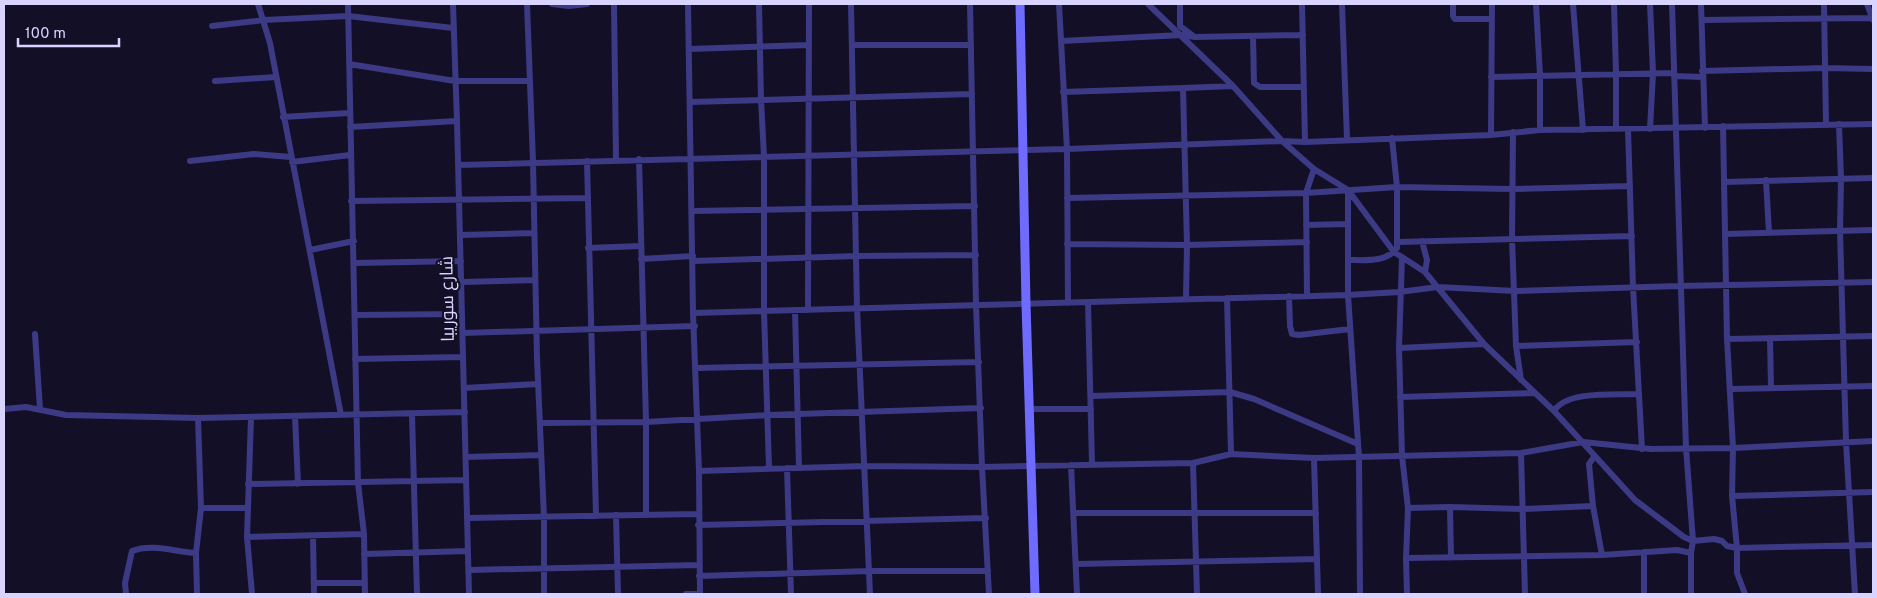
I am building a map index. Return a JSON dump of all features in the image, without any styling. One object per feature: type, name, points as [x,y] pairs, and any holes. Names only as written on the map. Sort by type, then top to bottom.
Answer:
[{"type":"street","points":[[258,4],[264,20],[291,159],[297,180],[341,415]]},
{"type":"street","points":[[348,4],[358,483],[364,534],[365,594]]},
{"type":"street","name":"شارع سوريبا","points":[[453,4],[469,594]]},
{"type":"street","points":[[527,4],[533,162],[536,331],[544,517],[544,594]]},
{"type":"street","points":[[552,4],[569,6],[587,4]]},
{"type":"street","points":[[614,4],[616,160]]},
{"type":"street","points":[[686,594],[700,594],[699,471],[695,326],[693,313],[688,4]]},
{"type":"street","points":[[759,4],[764,156],[764,311],[769,468]]},
{"type":"street","points":[[808,310],[809,4]]},
{"type":"street","points":[[851,4],[858,308],[870,594]]},
{"type":"street","points":[[970,4],[976,305],[989,594]]},
{"type":"street","points":[[1020,4],[1026,304],[1036,594]]},
{"type":"street","points":[[1059,4],[1066,148],[1068,303]]},
{"type":"street","points":[[1148,4],[1233,86],[1282,141],[1314,169],[1348,190],[1394,252],[1425,272],[1484,344],[1554,411],[1635,500],[1677,533],[1693,540],[1714,539],[1722,541],[1727,546],[1737,548],[1873,545]]},
{"type":"street","points":[[1180,4],[1180,26],[1194,37]]},
{"type":"street","points":[[1302,4],[1305,142]]},
{"type":"street","points":[[1342,4],[1347,139]]},
{"type":"street","points":[[1453,4],[1453,16],[1455,19],[1492,19]]},
{"type":"street","points":[[1491,135],[1492,4]]},
{"type":"street","points":[[1536,4],[1540,75],[1540,130]]},
{"type":"street","points":[[1573,4],[1583,130]]},
{"type":"street","points":[[1614,4],[1616,129]]},
{"type":"street","points":[[1650,4],[1653,73],[1650,129]]},
{"type":"street","points":[[1672,4],[1679,286],[1686,448],[1693,540],[1690,553],[1691,594]]},
{"type":"street","points":[[1701,4],[1705,128]]},
{"type":"street","points":[[1824,4],[1826,124]]},
{"type":"street","points":[[1702,20],[1825,18],[1873,20],[1867,4]]},
{"type":"street","points":[[212,26],[264,20],[348,16],[453,28]]},
{"type":"street","points":[[1061,41],[1182,35],[1194,37],[1303,35]]},
{"type":"street","points":[[1252,36],[1254,83],[1256,86],[1303,87]]},
{"type":"street","points":[[689,49],[809,45]]},
{"type":"street","points":[[852,45],[971,45]]},
{"type":"street","points":[[349,64],[455,81],[530,81]]},
{"type":"street","points":[[1491,76],[1653,73],[1674,75],[1825,68],[1873,69]]},
{"type":"street","points":[[215,81],[276,77]]},
{"type":"street","points":[[1063,92],[1233,86]]},
{"type":"street","points":[[1183,88],[1186,299]]},
{"type":"street","points":[[690,102],[972,94]]},
{"type":"street","points":[[283,117],[349,113]]},
{"type":"street","points":[[350,127],[457,121]]},
{"type":"street","points":[[1839,124],[1844,386],[1848,492],[1855,594]]},
{"type":"street","points":[[458,165],[1282,141],[1305,142],[1491,135],[1540,130],[1873,124]]},
{"type":"street","points":[[1723,126],[1726,285],[1733,448],[1732,496],[1737,548],[1737,573],[1745,594]]},
{"type":"street","points":[[1628,129],[1633,287],[1642,449]]},
{"type":"street","points":[[1513,132],[1512,239],[1516,346],[1521,380]]},
{"type":"street","points":[[1348,260],[1372,260],[1387,257],[1397,248],[1397,187],[1392,138]]},
{"type":"street","points":[[190,161],[254,154],[291,159],[350,155]]},
{"type":"street","points":[[639,159],[646,422],[646,514]]},
{"type":"street","points":[[588,161],[588,248],[596,516]]},
{"type":"street","points":[[1306,295],[1306,193],[1314,169]]},
{"type":"street","points":[[1724,182],[1873,178]]},
{"type":"street","points":[[1766,180],[1769,233]]},
{"type":"street","points":[[1067,198],[1186,194],[1306,193],[1397,187],[1512,189],[1630,186]]},
{"type":"street","points":[[1348,190],[1348,296],[1359,457],[1360,594]]},
{"type":"street","points":[[351,201],[588,198]]},
{"type":"street","points":[[692,210],[975,206]]},
{"type":"street","points":[[1306,225],[1348,224]]},
{"type":"street","points":[[1725,234],[1873,230]]},
{"type":"street","points":[[460,235],[533,233]]},
{"type":"street","points":[[1398,242],[1632,236]]},
{"type":"street","points":[[310,250],[354,241]]},
{"type":"street","points":[[1422,241],[1427,260],[1425,272]]},
{"type":"street","points":[[1068,244],[1186,245],[1307,242]]},
{"type":"street","points":[[588,248],[641,246]]},
{"type":"street","points":[[641,259],[976,255]]},
{"type":"street","points":[[1402,257],[1399,348],[1402,456],[1408,508],[1407,594]]},
{"type":"street","points":[[354,263],[461,261]]},
{"type":"street","points":[[462,282],[535,280]]},
{"type":"street","points":[[693,313],[1306,295],[1348,296],[1438,287],[1515,291],[1873,282]]},
{"type":"street","points":[[1289,296],[1292,334],[1299,335],[1350,329]]},
{"type":"street","points":[[1227,298],[1231,454]]},
{"type":"street","points":[[1088,302],[1092,464]]},
{"type":"street","points":[[795,310],[798,366],[799,468]]},
{"type":"street","points":[[355,315],[462,314]]},
{"type":"street","points":[[463,333],[695,326]]},
{"type":"street","points":[[35,334],[40,409]]},
{"type":"street","points":[[1728,339],[1873,336]]},
{"type":"street","points":[[1770,338],[1770,388]]},
{"type":"street","points":[[1516,346],[1637,342]]},
{"type":"street","points":[[1399,348],[1484,344]]},
{"type":"street","points":[[355,359],[463,357]]},
{"type":"street","points":[[696,368],[979,362]]},
{"type":"street","points":[[464,388],[538,384]]},
{"type":"street","points":[[1731,389],[1873,386]]},
{"type":"street","points":[[1091,396],[1230,392],[1254,399],[1358,444]]},
{"type":"street","points":[[1400,397],[1535,393]]},
{"type":"street","points":[[1554,411],[1558,405],[1584,396],[1638,394]]},
{"type":"street","points":[[4,409],[26,407],[66,415],[198,418],[465,412]]},
{"type":"street","points":[[540,423],[646,422],[768,415],[981,408]]},
{"type":"street","points":[[1030,409],[1091,409]]},
{"type":"street","points":[[412,414],[417,594]]},
{"type":"street","points":[[295,416],[298,484]]},
{"type":"street","points":[[197,594],[196,553],[201,508],[198,418]]},
{"type":"street","points":[[251,418],[247,537],[252,594]]},
{"type":"street","points":[[699,471],[866,466],[982,468],[1193,462],[1231,454],[1314,458],[1521,453],[1583,442],[1642,449],[1733,448],[1873,441]]},
{"type":"street","points":[[1521,453],[1525,594]]},
{"type":"street","points":[[466,456],[541,455]]},
{"type":"street","points":[[1594,457],[1588,464],[1602,556]]},
{"type":"street","points":[[1314,458],[1318,594]]},
{"type":"street","points":[[1193,462],[1197,594]]},
{"type":"street","points":[[1072,465],[1077,594]]},
{"type":"street","points":[[787,468],[791,594]]},
{"type":"street","points":[[248,484],[466,480]]},
{"type":"street","points":[[1732,496],[1873,492]]},
{"type":"street","points":[[1408,508],[1450,506],[1522,509],[1593,506]]},
{"type":"street","points":[[1450,506],[1451,558]]},
{"type":"street","points":[[201,508],[247,508]]},
{"type":"street","points":[[1074,513],[1316,512]]},
{"type":"street","points":[[467,518],[698,514]]},
{"type":"street","points":[[616,515],[618,594]]},
{"type":"street","points":[[698,525],[986,518]]},
{"type":"street","points":[[247,537],[364,534]]},
{"type":"street","points":[[313,536],[314,594]]},
{"type":"street","points":[[126,594],[125,583],[132,551],[137,549],[167,548],[180,552],[196,553]]},
{"type":"street","points":[[1406,558],[1602,556],[1677,550],[1690,553]]},
{"type":"street","points":[[364,554],[468,551]]},
{"type":"street","points":[[1644,552],[1644,594]]},
{"type":"street","points":[[1076,564],[1317,559]]},
{"type":"street","points":[[469,570],[699,564]]},
{"type":"street","points":[[699,576],[870,571],[988,571]]},
{"type":"street","points":[[314,583],[365,583]]}]
